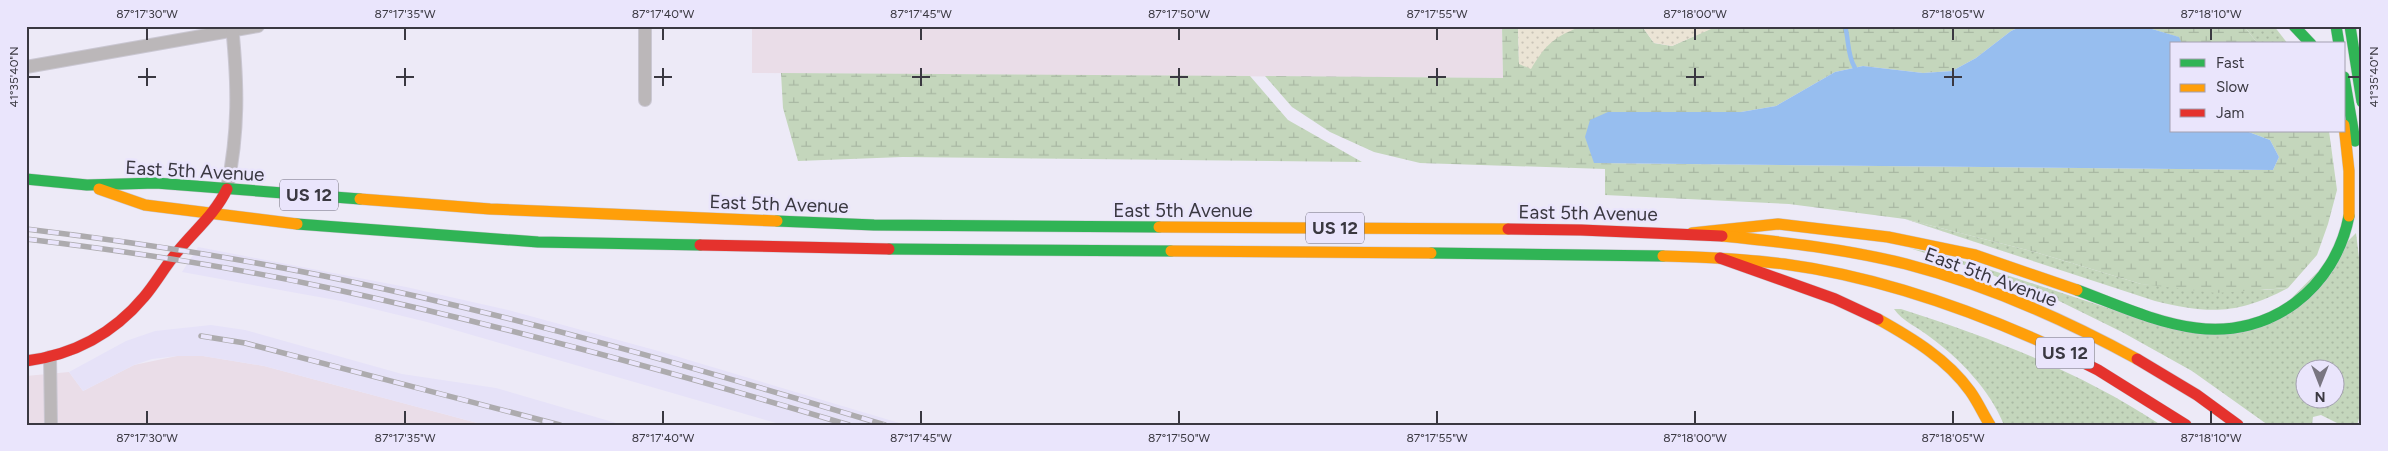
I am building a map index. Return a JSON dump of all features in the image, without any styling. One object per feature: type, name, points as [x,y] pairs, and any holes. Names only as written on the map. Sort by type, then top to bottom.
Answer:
[{"type":"main road","points":[[2294,26],[2309,42]]},
{"type":"main road","points":[[2336,26],[2339,42]]},
{"type":"main road","points":[[2350,26],[2362,102]]},
{"type":"main road","points":[[2346,69],[2362,80]]},
{"type":"main road","points":[[2346,88],[2360,178]]},
{"type":"main road","points":[[1692,233],[1777,224],[1877,234],[1962,252],[2021,269],[2171,322],[2206,329],[2233,328],[2265,321],[2297,303],[2314,286],[2331,264],[2344,240],[2350,215],[2352,187],[2345,132]]},
{"type":"main road","name":"East 5th Avenue","points":[[26,179],[87,185],[156,183],[490,209],[864,225],[1581,230],[1692,233],[1797,243],[1858,253],[1934,273],[1997,294],[2068,324],[2128,354],[2179,384],[2238,425]]},
{"type":"main road","name":"East 5th Avenue","points":[[87,185],[145,205],[214,214],[326,227],[538,242],[872,250],[1632,255],[1720,258],[1803,267],[1935,299],[1990,319],[2057,349],[2165,410],[2186,425]]},
{"type":"main road","points":[[26,362],[50,357],[84,344],[121,320],[144,297],[179,251],[214,214],[227,189]]},
{"type":"main road","points":[[1720,258],[1824,294],[1904,334],[1932,354],[1960,378],[1985,413],[1990,425]]},
{"type":"street","points":[[26,67],[258,26]]},
{"type":"street","points":[[644,100],[645,26]]},
{"type":"street","points":[[227,189],[236,137],[238,106],[233,29]]},
{"type":"street","points":[[50,357],[51,425]]},
{"type":"shaded area","points":[[752,26],[1502,26],[1503,78],[752,73]]},
{"type":"shaded area","points":[[198,247],[406,287],[508,310],[662,352],[906,425],[783,425],[427,322],[341,301],[182,272]]},
{"type":"shaded area","points":[[211,325],[245,330],[402,374],[496,388],[623,425],[485,425],[264,366],[203,356],[177,356],[152,359],[134,365],[83,391],[69,372],[126,341],[155,331]]},
{"type":"shaded area","points":[[177,356],[203,356],[264,366],[485,425],[26,425],[26,376],[69,372],[83,391],[134,365]]},
{"type":"green space","points":[[1589,25],[1629,26],[1644,29],[1654,43],[1672,46],[1710,29],[1711,26],[2022,26],[2011,31],[1976,58],[1952,71],[1923,73],[1863,66],[1835,72],[1776,106],[1741,112],[1676,113],[1594,163],[2273,170],[2279,157],[2270,140],[2249,132],[2329,132],[2337,190],[2317,255],[2288,288],[2216,293],[2141,284],[2035,252],[1905,219],[1789,204],[1605,195],[1605,169],[1420,163],[1374,152],[1330,132],[1292,107],[1265,76],[1503,78],[1502,26],[1518,26],[1519,64],[1565,32]]},
{"type":"green space","points":[[2142,26],[2244,26],[2256,42],[2181,42],[2178,37]]},
{"type":"green space","points":[[2244,26],[2274,26],[2286,42],[2256,42]]},
{"type":"green space","points":[[781,73],[1250,76],[1288,120],[1362,162],[903,157],[798,161],[783,108]]},
{"type":"green space","points":[[1905,219],[2035,252],[2141,284],[2264,290],[2288,288],[2253,303],[2223,310],[2207,310],[2174,305],[2155,301]]},
{"type":"green space","points":[[2356,233],[2362,282],[2362,409],[2357,425],[2341,425],[2321,415],[2313,417],[2312,425],[2268,425],[2192,371],[2122,332],[2051,297],[1971,267],[1909,248],[1951,257],[2160,325],[2263,327]]},
{"type":"green space","points":[[1894,309],[1901,309],[1935,320],[2035,358],[2131,406],[2161,425],[2004,425],[1991,400],[1963,365],[1926,334],[1901,317]]},
{"type":"sand","points":[[1518,26],[1582,26],[1564,34],[1546,47],[1531,69],[1519,64]]},
{"type":"sand","points":[[1631,26],[1711,26],[1711,29],[1672,46],[1654,43],[1644,29]]},
{"type":"water","points":[[2022,26],[2142,26],[2179,37],[2181,42],[2170,42],[2170,132],[2249,132],[2270,140],[2279,157],[2273,170],[1594,163],[1585,137],[1590,120],[1608,112],[1741,112],[1776,106],[1835,72],[1863,66],[1923,73],[1952,71],[1976,58],[2011,31]]},
{"type":"waterway","points":[[1845,26],[1849,53],[1855,68]]},
{"type":"railway","points":[[26,229],[213,256],[395,291],[606,344],[885,425]]},
{"type":"railway","points":[[26,239],[213,266],[287,279],[390,302],[588,351],[849,425]]},
{"type":"railway","points":[[201,336],[245,343],[560,425]]},
{"type":"traffic: fast","points":[[2294,26],[2309,42]]},
{"type":"traffic: fast","points":[[2336,26],[2339,42]]},
{"type":"traffic: fast","points":[[2350,26],[2362,102]]},
{"type":"traffic: fast","points":[[2346,89],[2355,141]]},
{"type":"traffic: fast","points":[[26,179],[87,185],[156,183],[360,199]]},
{"type":"traffic: fast","points":[[2077,290],[2181,326],[2224,329],[2250,325],[2274,316],[2295,303],[2314,286],[2330,265],[2341,242],[2349,216]]},
{"type":"traffic: fast","points":[[777,221],[874,225],[1159,227]]},
{"type":"traffic: fast","points":[[297,224],[538,242],[700,245]]},
{"type":"traffic: fast","points":[[889,249],[1171,251]]},
{"type":"traffic: fast","points":[[1431,253],[1663,256]]},
{"type":"traffic: slow","points":[[2345,132],[2349,171],[2349,216]]},
{"type":"traffic: slow","points":[[99,189],[145,205],[297,224]]},
{"type":"traffic: slow","points":[[360,199],[490,209],[777,221]]},
{"type":"traffic: slow","points":[[1692,233],[1778,224],[1888,237],[1975,255],[2077,290]]},
{"type":"traffic: slow","points":[[1159,227],[1508,229]]},
{"type":"traffic: slow","points":[[1722,236],[1838,250],[1936,272],[2025,304],[2082,330],[2137,359]]},
{"type":"traffic: slow","points":[[1171,251],[1431,253]]},
{"type":"traffic: slow","points":[[1663,256],[1769,262],[1851,276],[1949,305],[2044,343]]},
{"type":"traffic: slow","points":[[1878,319],[1928,350],[1951,369],[1976,399],[1990,425]]},
{"type":"traffic: jam","points":[[26,361],[60,354],[76,348],[91,341],[119,322],[153,286],[184,243],[211,214],[227,189]]},
{"type":"traffic: jam","points":[[1508,229],[1722,236]]},
{"type":"traffic: jam","points":[[700,245],[889,249]]},
{"type":"traffic: jam","points":[[1720,258],[1835,299],[1878,319]]},
{"type":"traffic: jam","points":[[2044,343],[2098,370],[2186,425]]},
{"type":"traffic: jam","points":[[2137,359],[2197,395],[2238,425]]}]
